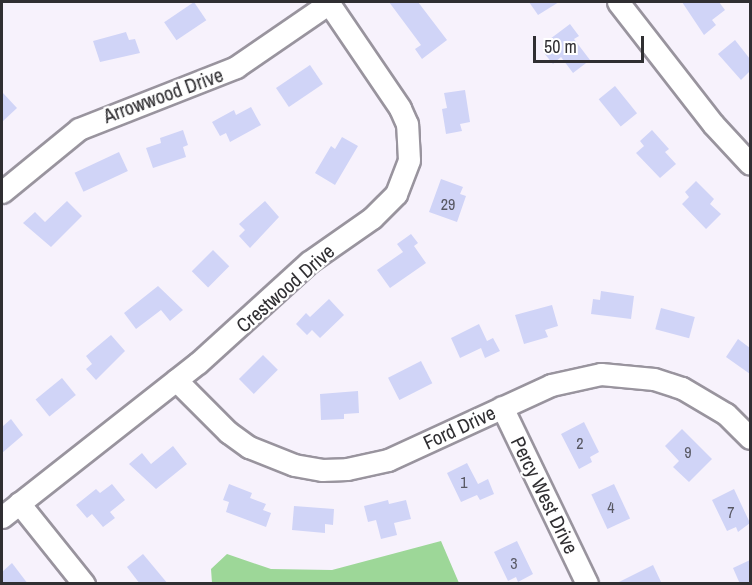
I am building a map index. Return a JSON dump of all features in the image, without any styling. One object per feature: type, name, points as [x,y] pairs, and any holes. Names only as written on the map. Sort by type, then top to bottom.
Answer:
[{"type":"street","name":"Arrowwood Drive","points":[[2,191],[79,129],[236,67],[329,2]]},
{"type":"street","name":"Crestwood Drive","points":[[2,517],[176,380],[309,262],[386,207],[405,177],[410,141],[400,108],[329,2]]},
{"type":"street","points":[[618,2],[691,98],[750,165]]},
{"type":"street","name":"Ford Drive","points":[[176,380],[228,432],[249,447],[294,465],[322,470],[347,469],[388,460],[502,407],[572,379],[626,375],[654,379],[705,399],[750,438]]},
{"type":"street","name":"Percy West Drive","points":[[502,407],[587,584]]},
{"type":"street","points":[[20,503],[84,584]]},
{"type":"green space","points":[[441,541],[459,583],[212,583],[211,569],[227,554],[271,569],[332,570]]},
{"type":"building","points":[[194,2],[206,20],[176,40],[164,22]]},
{"type":"building","points":[[389,2],[418,2],[447,40],[422,59],[415,49],[421,45]]},
{"type":"building","points":[[529,2],[559,2],[538,15]]},
{"type":"building","points":[[682,2],[719,2],[725,10],[712,20],[716,25],[704,35]]},
{"type":"building","points":[[570,24],[579,36],[574,39],[590,60],[573,73],[561,57],[553,64],[544,53],[554,45],[550,39]]},
{"type":"building","points":[[126,32],[129,40],[135,39],[140,53],[100,62],[93,41]]},
{"type":"building","points":[[735,40],[750,59],[750,71],[741,80],[718,54]]},
{"type":"building","points":[[310,65],[323,84],[289,107],[276,88]]},
{"type":"building","points":[[615,86],[637,113],[621,126],[599,99]]},
{"type":"building","points":[[465,90],[470,122],[460,124],[462,131],[446,134],[442,109],[447,108],[444,93]]},
{"type":"building","points":[[2,92],[17,108],[2,122]]},
{"type":"building","points":[[251,107],[261,125],[230,142],[226,133],[220,136],[212,122],[234,110],[236,115]]},
{"type":"building","points":[[183,130],[188,145],[183,147],[186,157],[153,168],[146,148],[161,143],[160,138]]},
{"type":"building","points":[[652,130],[669,149],[665,152],[676,164],[660,178],[636,153],[644,146],[640,141]]},
{"type":"building","points":[[342,137],[358,146],[335,185],[315,173],[331,146],[335,149]]},
{"type":"building","points":[[119,152],[128,171],[83,192],[75,173]]},
{"type":"building","points":[[441,179],[463,187],[460,194],[466,196],[457,222],[429,212]]},
{"type":"building","points":[[696,181],[714,199],[710,204],[721,214],[706,229],[682,204],[689,197],[685,192]]},
{"type":"building","points":[[67,201],[82,216],[51,247],[23,223],[35,212],[45,222]]},
{"type":"building","points":[[265,201],[279,217],[250,248],[239,236],[245,230],[239,224]]},
{"type":"building","points":[[411,234],[418,243],[414,246],[426,263],[390,288],[377,270],[403,252],[397,244]]},
{"type":"building","points":[[213,250],[229,266],[208,287],[192,271]]},
{"type":"building","points":[[158,286],[183,310],[170,321],[161,310],[136,329],[124,313]]},
{"type":"building","points":[[601,291],[634,296],[631,319],[591,314],[593,299],[600,300]]},
{"type":"building","points":[[329,299],[344,315],[320,338],[312,330],[307,335],[296,324],[306,313],[310,317]]},
{"type":"building","points":[[552,305],[558,326],[545,330],[548,337],[524,344],[515,315]]},
{"type":"building","points":[[661,308],[695,317],[689,338],[655,329]]},
{"type":"building","points":[[479,324],[487,341],[493,338],[500,351],[485,358],[481,348],[460,358],[451,338]]},
{"type":"building","points":[[111,335],[125,351],[96,380],[86,369],[92,364],[86,356]]},
{"type":"building","points":[[738,339],[750,348],[750,374],[726,357]]},
{"type":"building","points":[[263,355],[278,370],[254,394],[239,379]]},
{"type":"building","points":[[421,361],[432,383],[399,400],[388,378]]},
{"type":"building","points":[[62,378],[76,395],[49,416],[36,399]]},
{"type":"building","points":[[358,391],[359,413],[344,414],[344,419],[321,420],[320,394]]},
{"type":"building","points":[[11,419],[23,435],[2,453],[2,427]]},
{"type":"building","points":[[584,422],[599,452],[590,457],[592,462],[579,469],[561,434]]},
{"type":"building","points":[[682,429],[712,459],[689,482],[673,467],[679,461],[665,446]]},
{"type":"building","points":[[173,446],[187,464],[156,489],[129,464],[142,453],[151,464]]},
{"type":"building","points":[[467,463],[478,484],[488,479],[494,494],[480,500],[477,495],[461,502],[447,473]]},
{"type":"building","points":[[112,484],[125,500],[110,512],[115,518],[103,527],[92,514],[87,518],[76,505],[96,489],[100,493]]},
{"type":"building","points":[[229,484],[252,493],[250,498],[266,504],[263,510],[271,513],[266,527],[226,512],[229,502],[223,500]]},
{"type":"building","points":[[614,484],[630,518],[607,529],[591,495]]},
{"type":"building","points":[[734,489],[750,523],[738,532],[736,527],[727,531],[712,500]]},
{"type":"building","points":[[388,500],[389,504],[406,500],[411,519],[394,523],[397,535],[381,539],[376,520],[368,522],[364,506]]},
{"type":"building","points":[[294,506],[334,509],[333,525],[325,524],[325,533],[292,530]]},
{"type":"building","points":[[517,541],[533,574],[518,582],[516,577],[508,581],[494,552]]},
{"type":"building","points":[[143,554],[168,584],[140,584],[127,567]]},
{"type":"building","points":[[750,560],[750,584],[740,584],[733,568]]},
{"type":"building","points":[[12,563],[28,584],[2,584],[2,572]]},
{"type":"building","points":[[653,565],[662,584],[615,584]]}]
